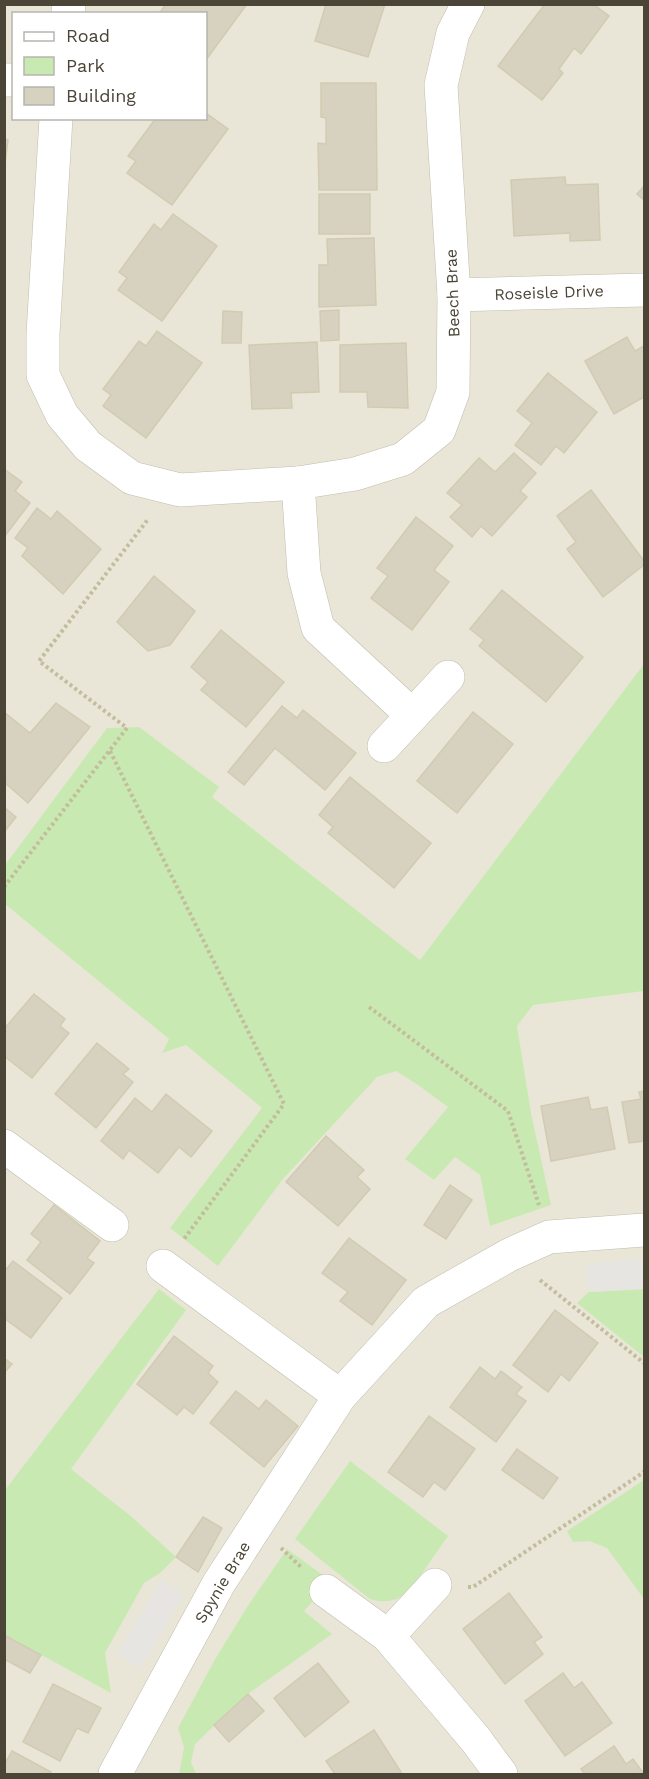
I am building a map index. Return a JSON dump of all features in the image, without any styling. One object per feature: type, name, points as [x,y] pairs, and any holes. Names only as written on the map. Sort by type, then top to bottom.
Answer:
[{"type":"street","name":"Beech Brae","points":[[56,120],[43,334],[43,375],[62,416],[88,446],[132,478],[180,490],[298,483],[355,474],[403,459],[440,430],[453,392],[454,296],[441,85],[453,33],[468,4]]},
{"type":"street","name":"Roseisle Drive","points":[[454,296],[645,290]]},
{"type":"street","points":[[298,483],[304,573],[318,628],[412,715]]},
{"type":"street","points":[[384,746],[448,677]]},
{"type":"street","points":[[6,1152],[112,1225]]},
{"type":"street","name":"Spynie Brae","points":[[115,1774],[219,1583],[340,1396],[426,1302],[509,1255],[549,1237],[645,1230]]},
{"type":"street","points":[[163,1266],[340,1396]]},
{"type":"street","points":[[388,1636],[435,1585]]},
{"type":"street","points":[[326,1591],[388,1636],[476,1740],[501,1774]]},
{"type":"path","points":[[4,887],[127,728],[39,661],[173,488]]},
{"type":"path","points":[[110,751],[284,1104],[163,1266]]},
{"type":"path","points":[[369,1006],[508,1111],[549,1237]]},
{"type":"path","points":[[509,1255],[645,1363]]},
{"type":"path","points":[[435,1585],[473,1587],[645,1472]]},
{"type":"path","points":[[257,1525],[326,1591]]},
{"type":"shaded area","points":[[5,5],[644,5],[644,1774],[5,1774]]},
{"type":"shaded area","points":[[644,1260],[644,1289],[589,1292],[586,1265]]},
{"type":"shaded area","points":[[161,1580],[184,1594],[141,1668],[117,1654]]},
{"type":"green space","points":[[644,664],[644,991],[533,1005],[517,1026],[531,1113],[551,1205],[490,1226],[480,1175],[455,1157],[434,1180],[405,1159],[448,1107],[396,1071],[377,1077],[283,1179],[218,1266],[170,1228],[262,1108],[186,1045],[162,1053],[169,1039],[5,904],[5,865],[107,728],[139,727],[219,787],[212,797],[420,960]]},
{"type":"green space","points":[[159,1289],[186,1310],[71,1469],[132,1517],[176,1557],[160,1573],[144,1583],[105,1653],[111,1693],[5,1635],[5,1490]]},
{"type":"green space","points":[[644,1289],[644,1357],[577,1303],[589,1292]]},
{"type":"green space","points":[[350,1461],[448,1536],[411,1589],[392,1600],[370,1599],[295,1539]]},
{"type":"green space","points":[[644,1480],[644,1599],[607,1548],[589,1541],[573,1542],[567,1531]]},
{"type":"green space","points":[[287,1549],[331,1581],[304,1611],[332,1634],[248,1694],[195,1744],[191,1762],[196,1774],[179,1774],[184,1747],[178,1728],[214,1661],[249,1604]]},
{"type":"building","points":[[166,4],[247,4],[207,59],[207,12],[160,12]]},
{"type":"building","points":[[326,4],[385,4],[368,57],[315,41]]},
{"type":"building","points":[[545,4],[593,4],[609,16],[581,54],[574,48],[559,69],[563,73],[542,100],[498,66]]},
{"type":"building","points":[[321,83],[376,83],[377,190],[319,190],[318,143],[326,144],[326,118],[321,117]]},
{"type":"building","points":[[207,114],[228,129],[172,205],[127,173],[136,161],[128,156],[155,120],[207,120]]},
{"type":"building","points":[[4,139],[8,140],[4,172]]},
{"type":"building","points":[[565,177],[566,185],[598,184],[600,240],[570,241],[570,233],[514,236],[511,180]]},
{"type":"building","points":[[644,186],[644,200],[637,194]]},
{"type":"building","points":[[319,194],[370,194],[370,234],[319,234]]},
{"type":"building","points":[[173,214],[217,246],[162,321],[118,290],[127,278],[119,272],[154,224],[161,230]]},
{"type":"building","points":[[374,238],[376,305],[319,307],[319,265],[328,265],[327,239]]},
{"type":"building","points":[[339,310],[339,340],[321,341],[320,311]]},
{"type":"building","points":[[223,311],[242,312],[241,343],[222,343]]},
{"type":"building","points":[[157,331],[202,363],[146,438],[103,406],[111,395],[103,389],[139,341],[146,346]]},
{"type":"building","points":[[627,337],[635,351],[644,346],[644,397],[614,414],[585,361]]},
{"type":"building","points":[[317,342],[319,392],[291,393],[292,408],[252,409],[249,345]]},
{"type":"building","points":[[406,343],[408,408],[368,407],[367,392],[340,392],[340,345]]},
{"type":"building","points":[[548,373],[597,412],[564,453],[556,446],[541,465],[515,445],[532,423],[517,411]]},
{"type":"building","points":[[514,453],[536,473],[520,491],[527,497],[492,536],[481,526],[472,537],[450,517],[462,505],[447,493],[479,458],[495,472]]},
{"type":"building","points":[[4,469],[22,482],[15,491],[30,503],[4,537]]},
{"type":"building","points":[[591,490],[644,561],[644,565],[603,597],[567,549],[576,542],[557,516]]},
{"type":"building","points":[[37,508],[51,519],[57,511],[101,549],[63,594],[22,556],[28,548],[15,538]]},
{"type":"building","points":[[416,517],[453,546],[434,570],[449,582],[412,630],[371,598],[388,576],[377,568]]},
{"type":"building","points":[[154,576],[195,611],[170,645],[148,651],[117,622]]},
{"type":"building","points":[[502,590],[583,657],[546,702],[479,646],[484,640],[470,629]]},
{"type":"building","points":[[221,630],[284,682],[246,727],[201,690],[208,682],[191,667]]},
{"type":"building","points":[[56,703],[90,727],[28,803],[4,782],[4,712],[30,733]]},
{"type":"building","points":[[282,706],[297,718],[303,710],[356,753],[325,790],[275,748],[244,785],[228,772]]},
{"type":"building","points":[[473,712],[513,744],[457,813],[417,781]]},
{"type":"building","points":[[350,777],[431,843],[394,888],[328,833],[333,827],[319,815]]},
{"type":"building","points":[[4,807],[16,817],[4,832]]},
{"type":"building","points":[[34,994],[65,1019],[60,1026],[69,1033],[32,1078],[4,1056],[4,1029]]},
{"type":"building","points":[[97,1043],[129,1069],[123,1074],[133,1082],[96,1128],[55,1094]]},
{"type":"building","points":[[644,1091],[644,1141],[629,1143],[622,1102],[641,1099],[639,1092]]},
{"type":"building","points":[[166,1094],[212,1131],[191,1157],[179,1147],[158,1173],[129,1150],[123,1159],[101,1141],[135,1098],[152,1112]]},
{"type":"building","points":[[588,1097],[591,1110],[607,1107],[615,1149],[551,1161],[541,1106]]},
{"type":"building","points":[[326,1136],[364,1170],[357,1177],[370,1189],[338,1226],[286,1182]]},
{"type":"building","points":[[450,1185],[472,1200],[446,1239],[424,1225]]},
{"type":"building","points":[[54,1205],[100,1241],[87,1258],[94,1263],[70,1294],[27,1260],[41,1242],[31,1234]]},
{"type":"building","points":[[349,1238],[406,1280],[372,1325],[340,1301],[348,1292],[322,1273]]},
{"type":"building","points":[[13,1261],[62,1298],[31,1338],[4,1318],[4,1272]]},
{"type":"building","points":[[555,1310],[598,1343],[569,1381],[561,1374],[548,1392],[513,1365]]},
{"type":"building","points":[[174,1336],[213,1366],[208,1373],[218,1382],[193,1414],[184,1407],[177,1415],[137,1384]]},
{"type":"building","points":[[4,1358],[12,1364],[4,1373]]},
{"type":"building","points":[[480,1367],[495,1379],[501,1371],[522,1387],[516,1394],[526,1401],[496,1442],[450,1407]]},
{"type":"building","points":[[236,1391],[259,1409],[266,1400],[298,1426],[264,1467],[210,1423]]},
{"type":"building","points":[[429,1416],[475,1449],[445,1490],[434,1482],[423,1497],[388,1472]]},
{"type":"building","points":[[517,1449],[558,1478],[543,1499],[502,1470]]},
{"type":"building","points":[[203,1517],[222,1528],[198,1572],[176,1557]]},
{"type":"building","points":[[509,1593],[542,1637],[534,1642],[543,1654],[505,1684],[463,1629]]},
{"type":"building","points":[[4,1635],[41,1655],[30,1673],[4,1659]]},
{"type":"building","points":[[318,1663],[349,1702],[305,1737],[274,1698]]},
{"type":"building","points":[[563,1673],[574,1688],[582,1682],[612,1723],[565,1756],[525,1701]]},
{"type":"building","points":[[53,1684],[101,1708],[88,1733],[77,1728],[60,1761],[23,1742]]},
{"type":"building","points":[[248,1694],[264,1711],[229,1742],[214,1725]]},
{"type":"building","points":[[374,1730],[401,1772],[398,1774],[335,1774],[326,1761]]},
{"type":"building","points":[[614,1746],[626,1764],[633,1759],[644,1774],[585,1774],[581,1769]]},
{"type":"building","points":[[12,1751],[51,1772],[49,1774],[4,1774],[4,1765]]}]
